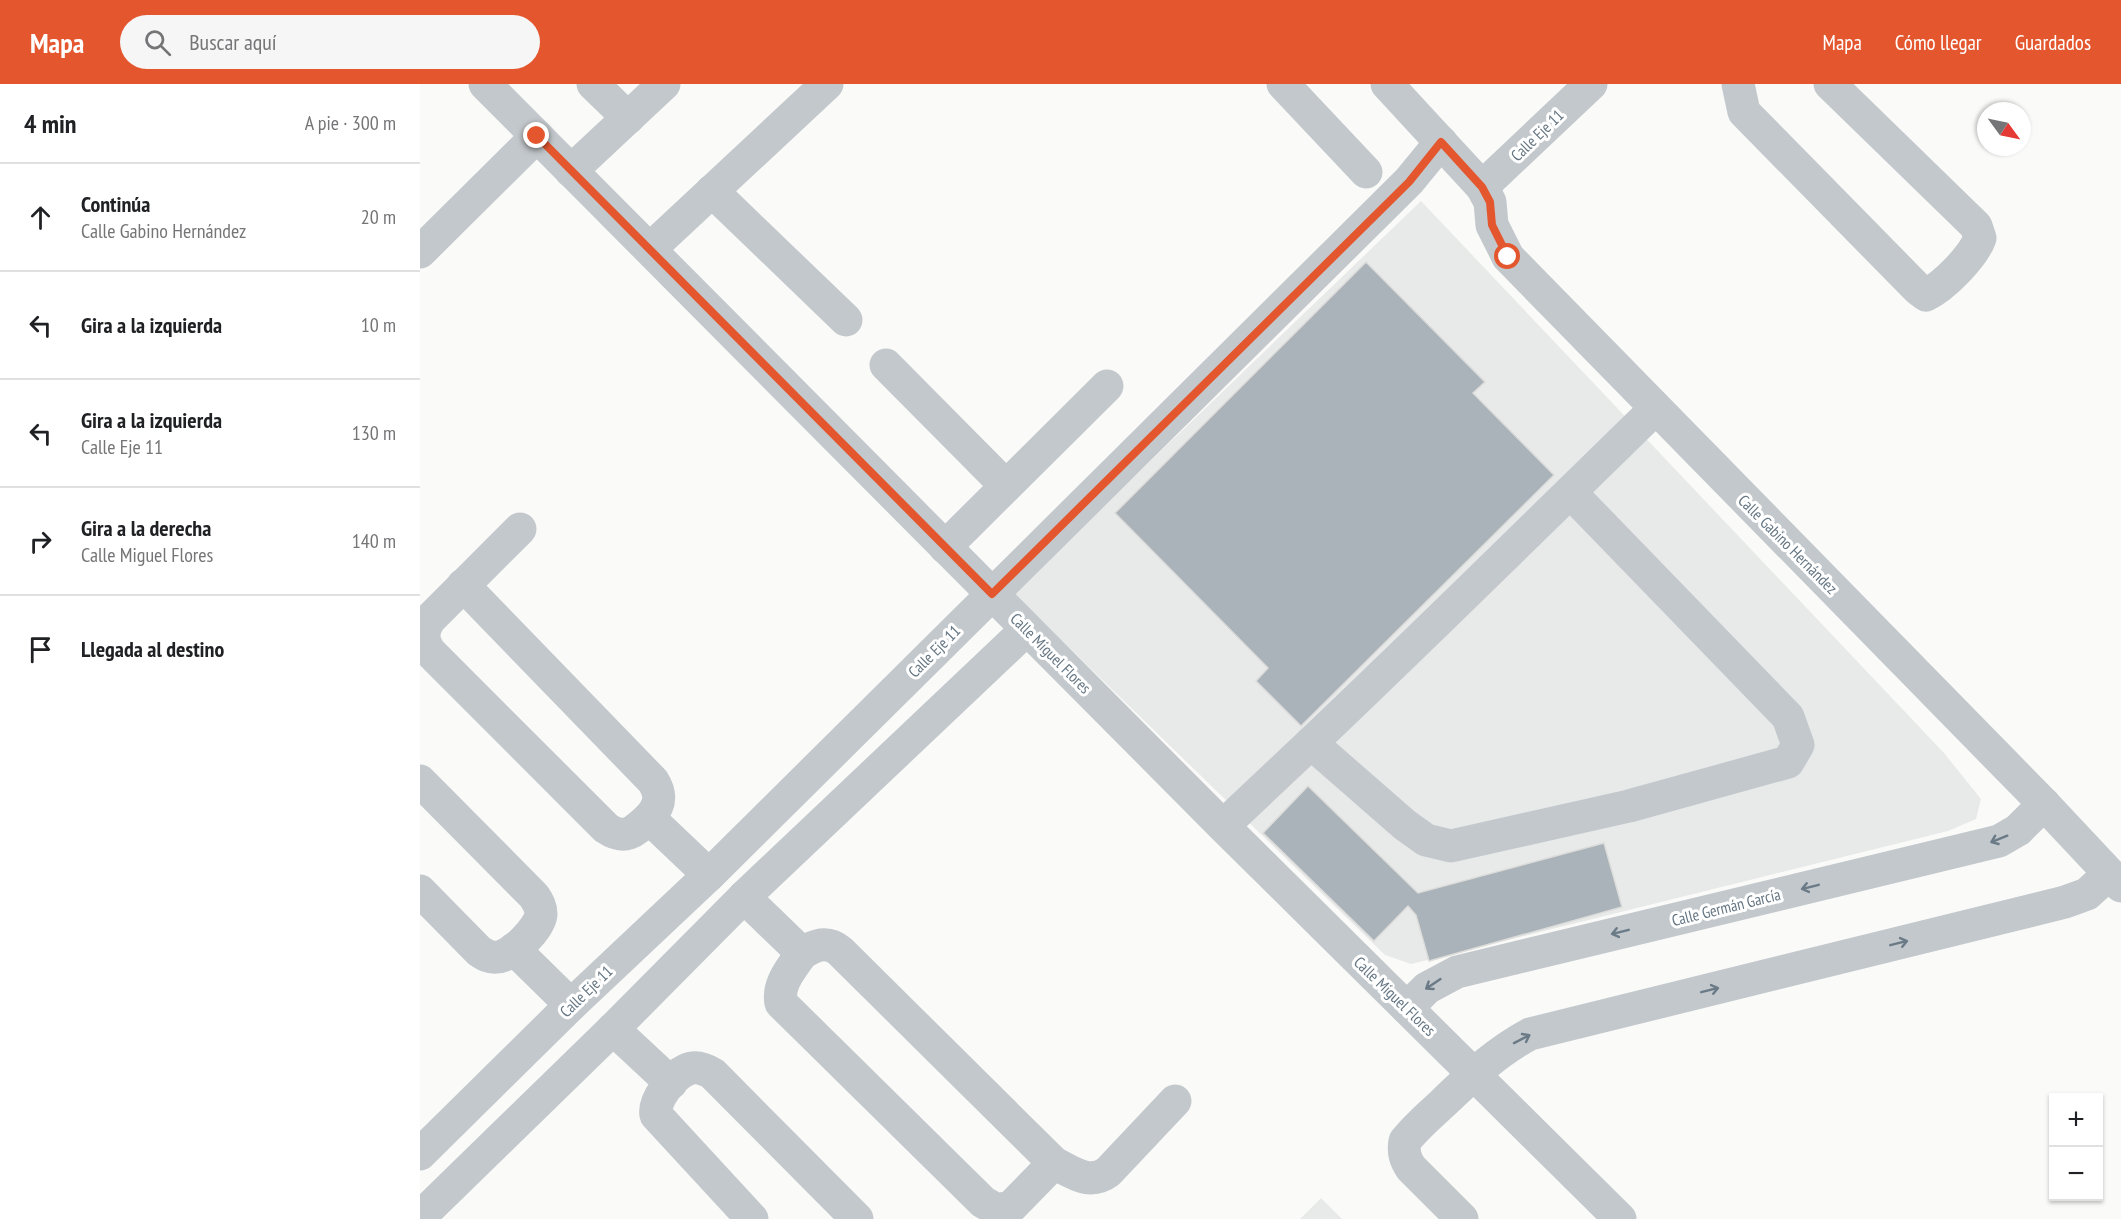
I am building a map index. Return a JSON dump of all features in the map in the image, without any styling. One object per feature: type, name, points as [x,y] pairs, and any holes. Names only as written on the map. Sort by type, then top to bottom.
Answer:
[{"type":"street","name":"Calle Miguel Flores","points":[[485,84],[1223,826],[1620,1219]]},
{"type":"street","points":[[593,84],[628,118]]},
{"type":"street","points":[[571,171],[664,84]]},
{"type":"street","points":[[650,249],[827,84]]},
{"type":"street","points":[[1387,84],[1482,187]]},
{"type":"street","name":"Calle Eje 11","points":[[1482,187],[1591,84]]},
{"type":"street","points":[[1738,84],[1744,112],[1917,289],[1926,295],[1938,289],[1977,248],[1980,238],[1976,226],[1830,84]]},
{"type":"street","points":[[1295,88],[1366,172]]},
{"type":"street","points":[[420,252],[537,136]]},
{"type":"street","name":"Calle Eje 11","points":[[420,1154],[571,1005],[709,875],[1409,182],[1441,142]]},
{"type":"street","name":"Calle Gabino Hernández","points":[[1482,187],[1490,202],[1492,225],[1508,257],[1655,410],[2044,804],[2115,880]]},
{"type":"street","points":[[712,191],[846,320]]},
{"type":"street","points":[[886,365],[1006,486]]},
{"type":"street","points":[[945,547],[1107,386]]},
{"type":"street","points":[[1223,826],[1454,607],[1655,410]]},
{"type":"street","points":[[1311,743],[1419,835],[1426,840],[1451,846],[1629,806],[1788,762],[1798,745],[1788,717],[1570,492]]},
{"type":"street","points":[[463,585],[658,788],[660,797],[658,806],[650,818],[631,833],[622,835],[606,828],[425,645],[424,627],[430,619],[463,585],[520,529]]},
{"type":"street","points":[[420,1217],[613,1029],[744,897],[1027,629]]},
{"type":"street","points":[[420,781],[534,896],[539,904],[540,922],[504,956],[496,958],[487,956],[420,891]]},
{"type":"street","name":"Calle Germán García","points":[[1407,1008],[1427,988],[1457,972],[1999,841],[2018,830],[2044,804]]},
{"type":"street","points":[[650,818],[709,875]]},
{"type":"street","points":[[1462,1219],[1405,1160],[1405,1141],[1474,1073],[1498,1053],[1530,1034],[2065,902],[2115,880]]},
{"type":"street","points":[[744,897],[802,953]]},
{"type":"street","points":[[1054,1163],[1011,1207],[997,1210],[983,1202],[781,1003],[779,995],[781,986],[802,953],[820,944],[835,946],[1054,1163],[1087,1179],[1102,1176],[1176,1101]]},
{"type":"street","points":[[514,949],[571,1005]]},
{"type":"street","points":[[613,1029],[671,1083]]},
{"type":"street","points":[[752,1219],[659,1120],[655,1110],[657,1103],[671,1083],[687,1069],[696,1067],[713,1074],[857,1219]]},
{"type":"shaded area","points":[[1421,201],[1944,753],[1981,799],[1976,819],[1948,831],[1411,964],[1385,955],[1013,593]]},
{"type":"shaded area","points":[[1321,1198],[1342,1219],[1300,1219]]},
{"type":"building","points":[[1366,262],[1485,382],[1473,393],[1554,475],[1301,726],[1256,681],[1268,668],[1115,513]]},
{"type":"building","points":[[1308,786],[1418,893],[1604,843],[1622,907],[1429,961],[1416,915],[1408,906],[1374,941],[1263,833]]},
{"type":"route","points":[[537,136],[992,594],[1409,182],[1441,142],[1482,187],[1490,202],[1492,225],[1508,257]]}]
